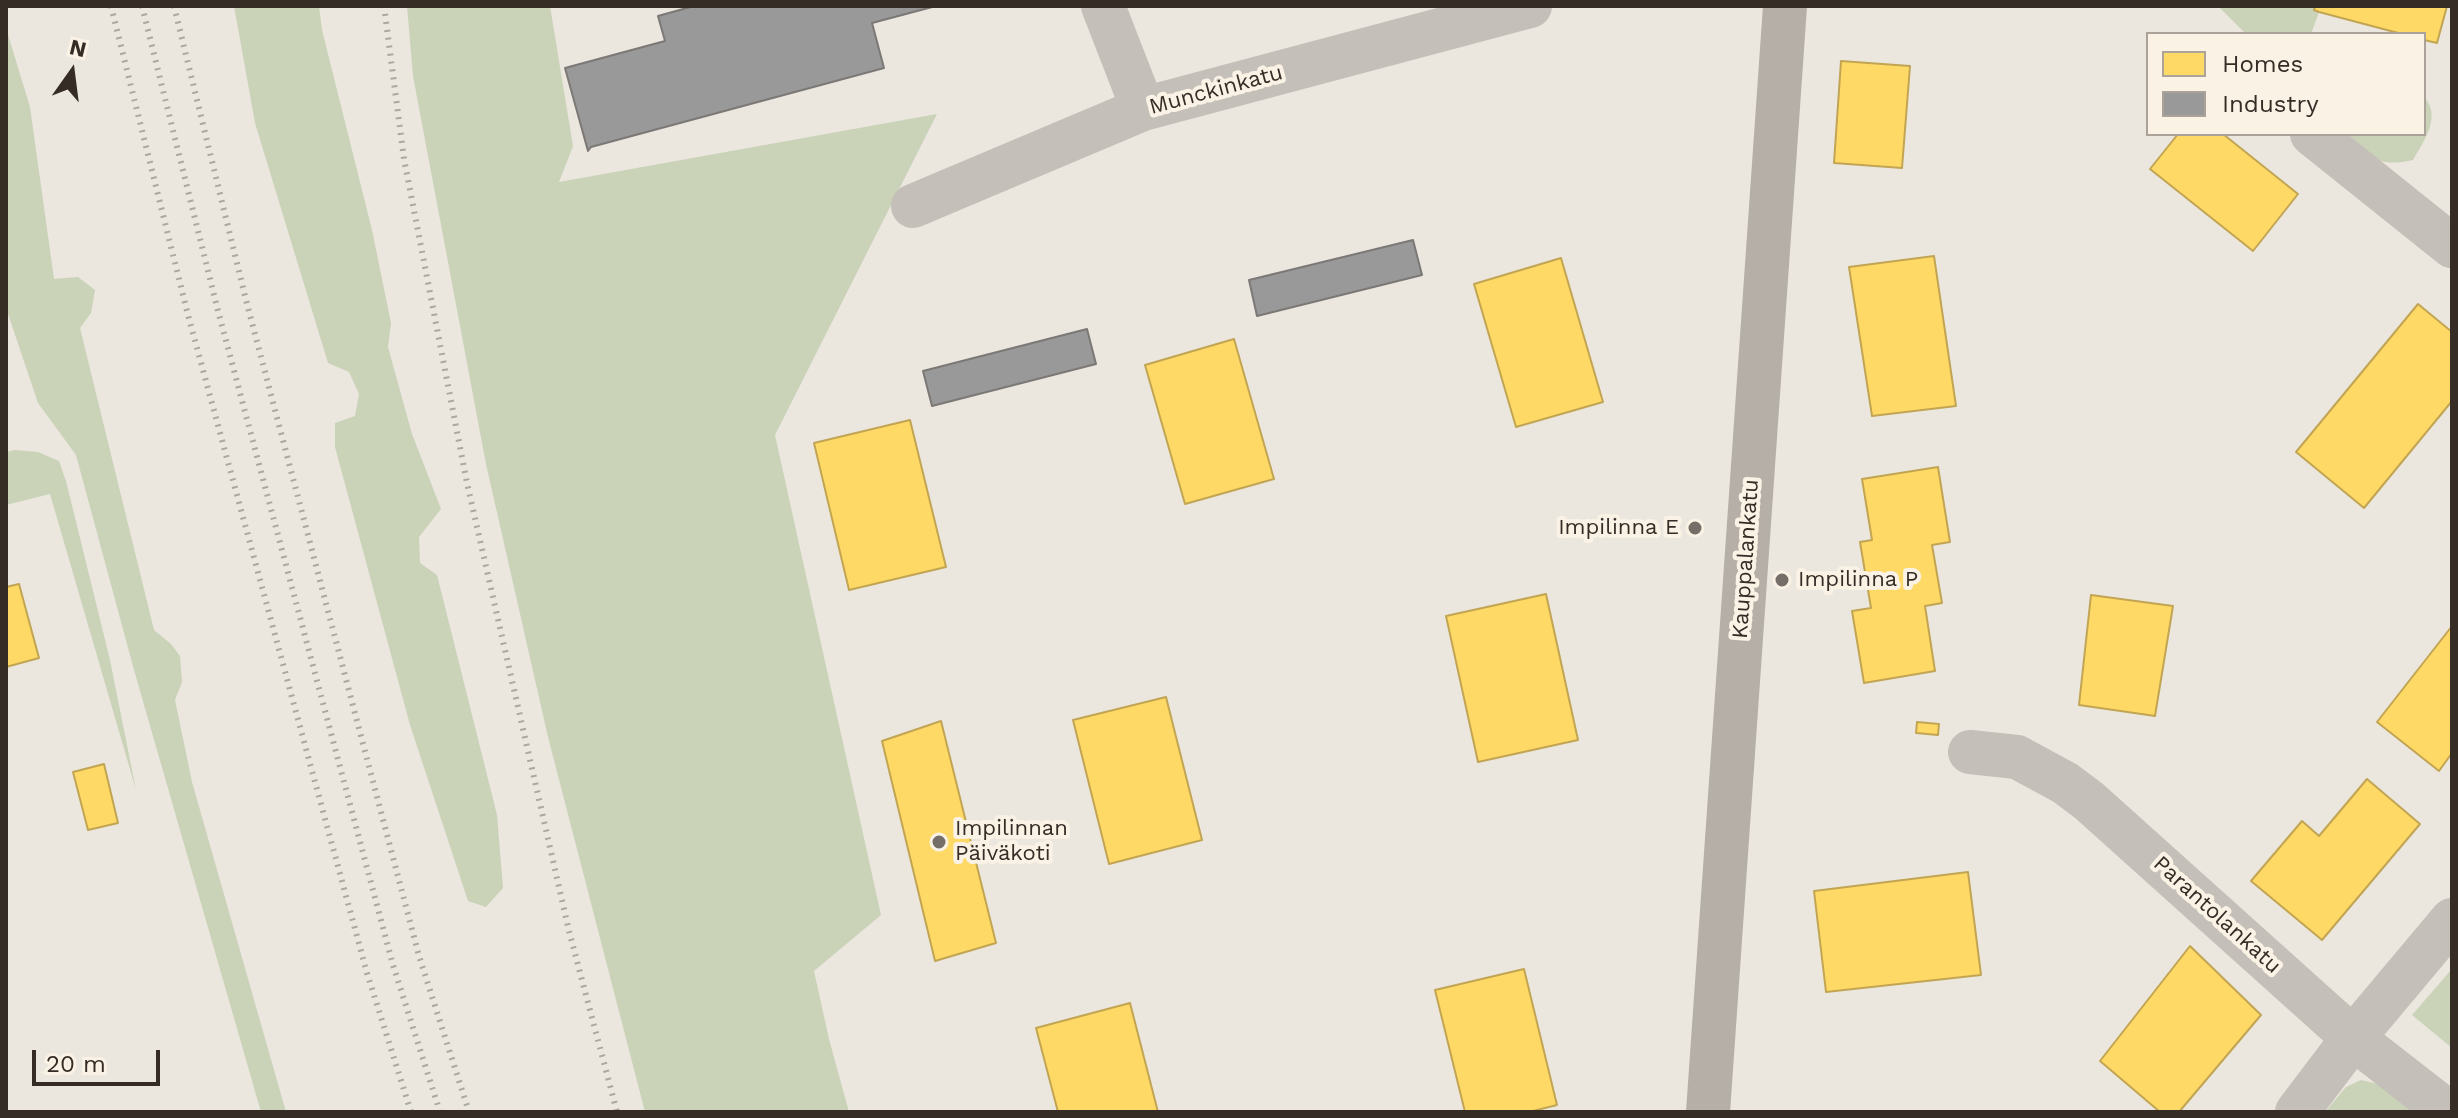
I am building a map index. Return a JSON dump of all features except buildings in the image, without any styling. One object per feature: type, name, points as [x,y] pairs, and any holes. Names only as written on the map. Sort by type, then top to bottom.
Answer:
[{"type":"main road","name":"Kauppalankatu","points":[[1708,1112],[1785,6]]},
{"type":"street","points":[[1103,6],[1143,109]]},
{"type":"street","name":"Munckinkatu","points":[[913,206],[1143,109],[1530,6]]},
{"type":"street","points":[[2314,136],[2452,246]]},
{"type":"street","name":"Parantolankatu","points":[[1970,752],[2017,757],[2065,783],[2101,811],[2353,1038],[2448,1112]]},
{"type":"street","points":[[2297,1112],[2353,1038],[2452,920]]},
{"type":"green space","points":[[234,6],[319,6],[391,323],[388,347],[412,434],[441,509],[419,537],[420,563],[437,575],[497,815],[503,888],[486,907],[468,901],[410,725],[335,447],[335,423],[355,416],[359,394],[349,372],[328,363],[255,123]]},
{"type":"green space","points":[[407,6],[550,6],[573,146],[559,182],[937,114],[775,435],[881,915],[814,971],[849,1112],[645,1112],[548,737],[486,464],[413,76]]},
{"type":"green space","points":[[2218,6],[2315,6],[2314,10],[2319,12],[2312,32],[2244,32]]},
{"type":"green space","points":[[6,28],[30,107],[54,279],[78,277],[95,290],[91,313],[80,328],[154,630],[180,656],[182,682],[175,700],[192,782],[286,1112],[261,1112],[134,670],[76,455],[38,403],[6,308]]},
{"type":"green space","points":[[2426,100],[2431,120],[2426,137],[2413,160],[2391,163],[2369,154],[2348,136],[2426,136]]},
{"type":"green space","points":[[6,452],[38,452],[59,461],[110,660],[136,790],[50,494],[6,505]]},
{"type":"green space","points":[[2452,969],[2452,1048],[2412,1015]]},
{"type":"green space","points":[[2361,1080],[2378,1084],[2414,1112],[2325,1112],[2346,1087]]},
{"type":"railway","points":[[111,6],[188,315],[367,973],[411,1112]]},
{"type":"railway","points":[[142,6],[217,307],[393,965],[440,1112]]},
{"type":"railway","points":[[174,6],[246,300],[419,956],[469,1112]]},
{"type":"railway","points":[[384,6],[404,159],[467,483],[569,931],[617,1112]]},
{"type":"place","name":"Impilinna E","points":[[1695,528]]},
{"type":"place","name":"Impilinna P","points":[[1782,580]]},
{"type":"place","name":"Impilinnan Päiväkoti","points":[[939,842]]}]
